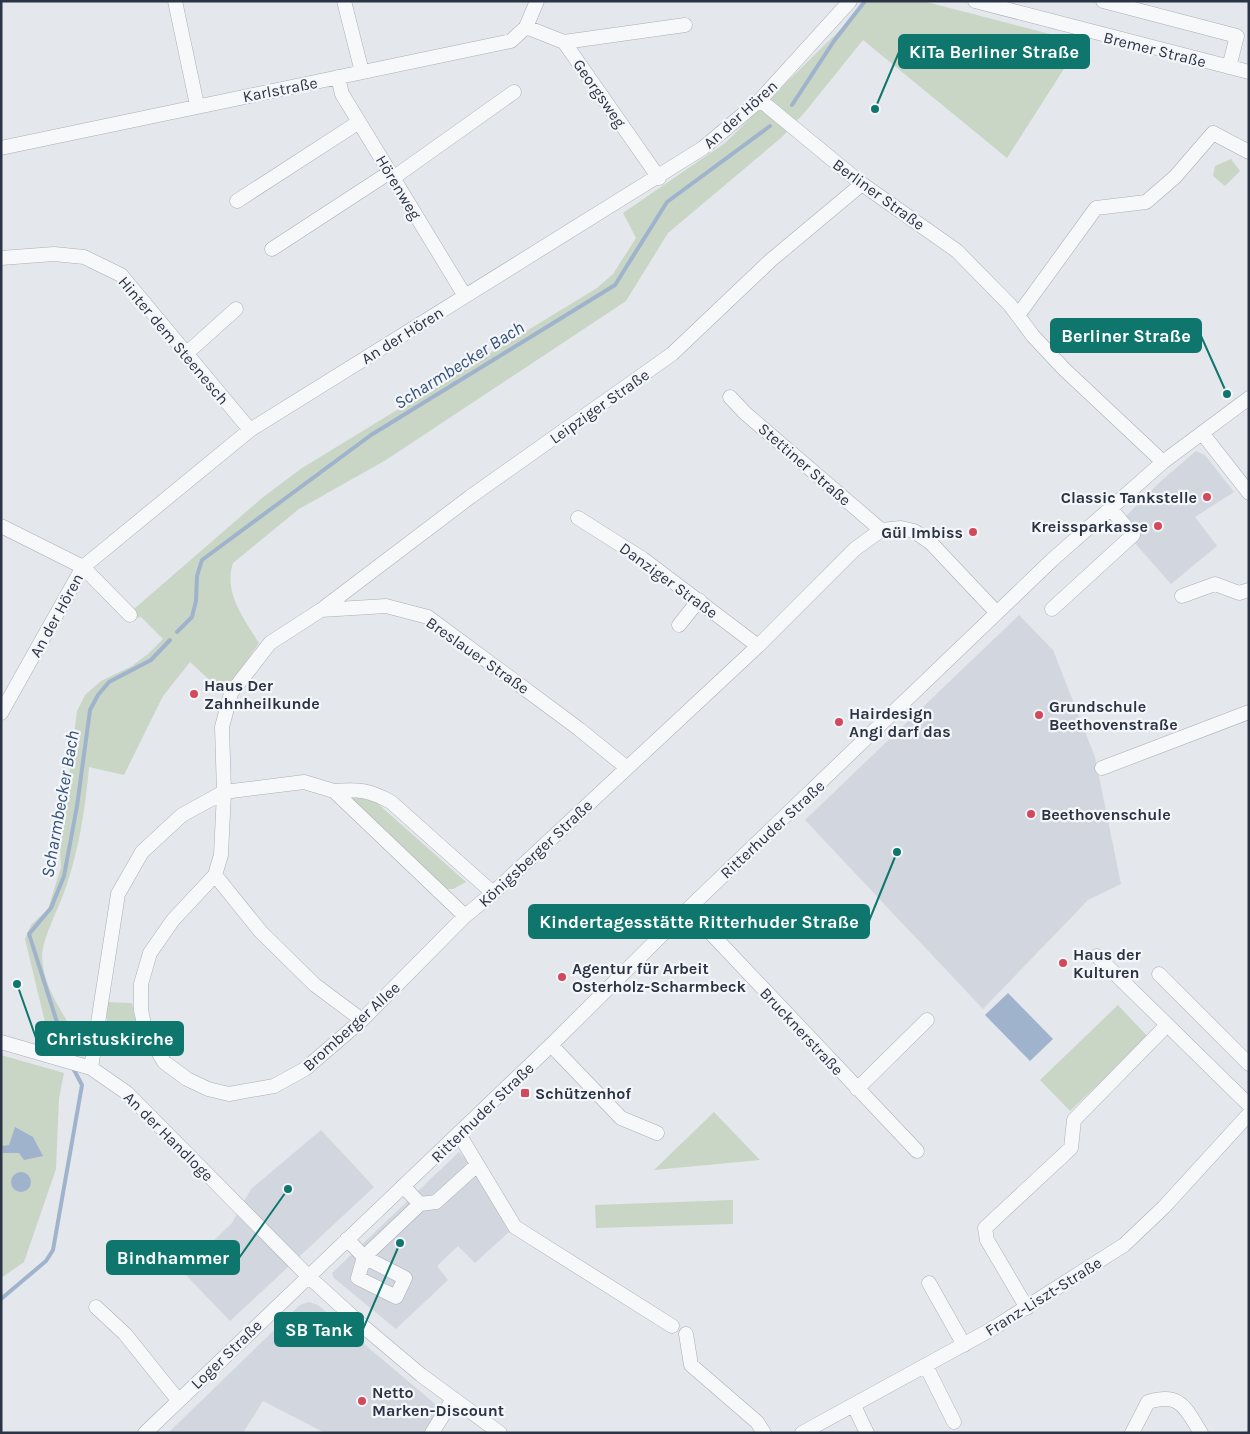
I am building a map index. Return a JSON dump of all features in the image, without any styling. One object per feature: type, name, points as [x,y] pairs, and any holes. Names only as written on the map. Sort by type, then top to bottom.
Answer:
[{"type":"street","points":[[175,1],[197,105]]},
{"type":"street","points":[[344,1],[362,72]]},
{"type":"street","name":"Karlstraße","points":[[1,148],[197,105],[511,41],[526,27],[537,1]]},
{"type":"street","name":"An der Hören","points":[[1,713],[83,567],[250,430],[659,178],[703,148],[760,100],[850,1]]},
{"type":"street","name":"Bremer Straße","points":[[975,1],[1249,72]]},
{"type":"street","points":[[1103,1],[1237,36],[1229,67]]},
{"type":"street","points":[[564,42],[685,25]]},
{"type":"street","name":"Georgsweg","points":[[526,27],[564,42],[659,178]]},
{"type":"street","name":"Hörenweg","points":[[338,77],[342,94],[465,296]]},
{"type":"street","points":[[272,249],[392,175],[514,92]]},
{"type":"street","name":"Berliner Straße","points":[[760,100],[862,184],[957,251],[1019,314],[1033,336],[1064,368],[1163,462]]},
{"type":"street","points":[[237,201],[359,122]]},
{"type":"street","points":[[1019,314],[1096,208],[1146,202],[1175,177],[1213,133],[1249,152]]},
{"type":"street","name":"Leipziger Straße","points":[[321,610],[470,497],[672,354],[771,260],[862,184]]},
{"type":"street","name":"Hinter dem Steenesch","points":[[1,258],[54,254],[84,257],[106,266],[121,275],[250,430]]},
{"type":"street","points":[[187,353],[236,309]]},
{"type":"street","name":"Stettiner Straße","points":[[730,397],[745,413],[880,530]]},
{"type":"street","name":"Ritterhuder Straße","points":[[308,1276],[552,1045],[688,909],[1052,560],[1163,462],[1249,398]]},
{"type":"street","points":[[1202,433],[1249,492]]},
{"type":"street","points":[[1052,609],[1133,535],[1110,508]]},
{"type":"street","name":"Danziger Straße","points":[[578,518],[643,558],[758,646]]},
{"type":"street","points":[[1,526],[83,567],[130,615]]},
{"type":"street","points":[[880,530],[901,528],[914,531],[930,544],[997,613]]},
{"type":"street","name":"Königsberger Straße","points":[[86,1067],[118,894],[142,852],[182,814],[224,792],[304,782],[334,791],[466,916],[494,893],[758,646],[855,549],[880,530]]},
{"type":"street","points":[[1182,596],[1215,584],[1239,593],[1249,590]]},
{"type":"street","points":[[679,625],[699,600]]},
{"type":"street","name":"Breslauer Straße","points":[[224,792],[222,727],[231,693],[270,643],[321,610],[386,606],[428,617],[579,729],[627,768]]},
{"type":"street","points":[[1102,768],[1249,712]]},
{"type":"street","points":[[334,791],[359,789],[377,794],[391,802],[494,893]]},
{"type":"street","name":"Bromberger Allee","points":[[224,792],[222,854],[215,875],[173,920],[150,953],[141,984],[141,1010],[144,1029],[164,1062],[187,1079],[208,1089],[229,1094],[274,1086],[305,1069],[362,1020],[466,916]]},
{"type":"street","points":[[215,875],[261,932],[315,985],[362,1020]]},
{"type":"street","name":"Brucknerstraße","points":[[688,909],[917,1151]]},
{"type":"street","points":[[1097,956],[1249,1105]]},
{"type":"street","points":[[1159,974],[1249,1064]]},
{"type":"street","points":[[857,1089],[927,1020]]},
{"type":"street","points":[[1027,1308],[986,1240],[985,1228],[1070,1148],[1074,1120],[1167,1025]]},
{"type":"street","name":"An der Handloge","points":[[1,1042],[52,1055],[86,1067],[127,1092],[308,1276],[364,1328],[495,1431]]},
{"type":"street","points":[[552,1045],[621,1118],[657,1133]]},
{"type":"street","name":"Franz-Liszt-Straße","points":[[802,1433],[964,1345],[1027,1308],[1124,1245],[1164,1207],[1249,1114]]},
{"type":"street","points":[[459,1134],[515,1227],[672,1326]]},
{"type":"street","points":[[347,1239],[364,1257],[405,1278],[396,1297],[358,1278],[364,1257],[420,1204],[436,1202],[477,1165]]},
{"type":"street","points":[[403,1186],[420,1204]]},
{"type":"street","name":"Loger Straße","points":[[145,1433],[308,1276]]},
{"type":"street","points":[[929,1283],[964,1345]]},
{"type":"street","points":[[96,1307],[125,1334],[178,1400]]},
{"type":"street","points":[[686,1334],[691,1365],[757,1422],[764,1433]]},
{"type":"street","points":[[926,1366],[954,1422]]},
{"type":"street","points":[[1132,1433],[1148,1402],[1165,1397],[1182,1404],[1202,1433]]},
{"type":"street","points":[[432,1433],[453,1399]]},
{"type":"street","points":[[854,1406],[867,1433]]},
{"type":"shaded area","points":[[1196,451],[1205,455],[1234,492],[1195,517],[1217,546],[1171,584],[1118,524],[1161,481]]},
{"type":"shaded area","name":"Beethovenschule","points":[[1019,615],[1053,650],[1095,757],[1121,884],[1088,900],[983,1009],[805,820]]},
{"type":"shaded area","points":[[321,1130],[374,1187],[230,1321],[182,1271],[232,1223],[251,1189]]},
{"type":"shaded area","points":[[459,1152],[475,1169],[509,1232],[475,1263],[458,1246],[437,1266],[448,1280],[396,1329],[334,1278],[332,1273]]},
{"type":"shaded area","points":[[309,1302],[318,1305],[441,1409],[425,1433],[325,1433],[263,1401],[243,1433],[168,1433],[300,1305]]},
{"type":"green space","points":[[864,1],[923,1],[1081,42],[1007,158],[863,40],[805,112],[782,137],[668,233],[626,301],[386,460],[299,509],[233,563],[231,584],[233,595],[242,615],[259,643],[232,682],[226,695],[190,662],[163,696],[124,775],[89,767],[84,812],[72,869],[45,940],[42,957],[43,968],[50,989],[78,1037],[76,1050],[71,1054],[51,1047],[25,939],[31,925],[48,909],[61,867],[59,829],[69,778],[77,711],[85,695],[101,681],[132,666],[163,639],[141,617],[130,619],[97,574],[134,609],[262,498],[302,468],[597,288],[613,274],[636,238],[623,213],[725,143],[845,25]]},
{"type":"green space","points":[[1231,159],[1240,171],[1225,186],[1213,176],[1215,166]]},
{"type":"green space","points":[[368,795],[466,882],[453,889],[442,889],[345,800]]},
{"type":"green space","points":[[106,1002],[132,1003],[139,1037],[116,1046],[107,1024]]},
{"type":"green space","points":[[1118,1005],[1148,1037],[1070,1111],[1040,1080]]},
{"type":"green space","points":[[1,1055],[64,1073],[59,1098],[56,1169],[24,1262],[1,1278]]},
{"type":"green space","points":[[714,1112],[760,1160],[654,1170]]},
{"type":"green space","points":[[733,1200],[733,1224],[596,1228],[595,1205]]},
{"type":"water","points":[[1008,993],[1053,1039],[1030,1061],[985,1015]]},
{"type":"water","points":[[15,1127],[33,1137],[43,1156],[24,1160],[19,1153],[3,1153],[2,1146],[9,1145]]},
{"type":"water","points":[[21,1172],[28,1175],[31,1182],[28,1189],[21,1192],[14,1189],[11,1182],[14,1175]]},
{"type":"waterway","name":"Scharmbecker Bach","points":[[792,105],[834,41],[865,1]]},
{"type":"waterway","name":"Scharmbecker Bach","points":[[177,632],[192,617],[196,601],[197,576],[202,560],[371,435],[615,285],[667,202],[770,126]]},
{"type":"waterway","name":"Scharmbecker Bach","points":[[68,1057],[29,934],[51,908],[64,876],[77,806],[90,710],[98,695],[109,682],[151,660],[170,640]]},
{"type":"waterway","name":"Scharmbecker Bach","points":[[1,1299],[46,1261],[53,1250],[82,1085],[73,1068]]},
{"type":"place","name":"KiTa Berliner Straße","points":[[875,109]]},
{"type":"place","name":"Berliner Straße","points":[[1227,394]]},
{"type":"place","name":"Classic Tankstelle","points":[[1207,497]]},
{"type":"place","name":"Kreissparkasse","points":[[1158,526]]},
{"type":"place","name":"Gül Imbiss","points":[[973,532]]},
{"type":"place","name":"Haus Der Zahnheilkunde","points":[[194,694]]},
{"type":"place","name":"Grundschule Beethovenstraße","points":[[1039,715]]},
{"type":"place","name":"Hairdesign Angi darf das","points":[[839,722]]},
{"type":"place","name":"Beethovenschule","points":[[1031,814]]},
{"type":"place","name":"Kindertagesstätte Ritterhuder Straße","points":[[897,852]]},
{"type":"place","name":"Haus der Kulturen","points":[[1063,963]]},
{"type":"place","name":"Agentur für Arbeit Osterholz-Scharmbeck","points":[[562,977]]},
{"type":"place","name":"Christuskirche","points":[[17,984]]},
{"type":"place","name":"Schützenhof","points":[[525,1093]]},
{"type":"place","name":"Bindhammer","points":[[288,1189]]},
{"type":"place","name":"SB Tank","points":[[400,1243]]},
{"type":"place","name":"Netto Marken-Discount","points":[[362,1401]]}]
